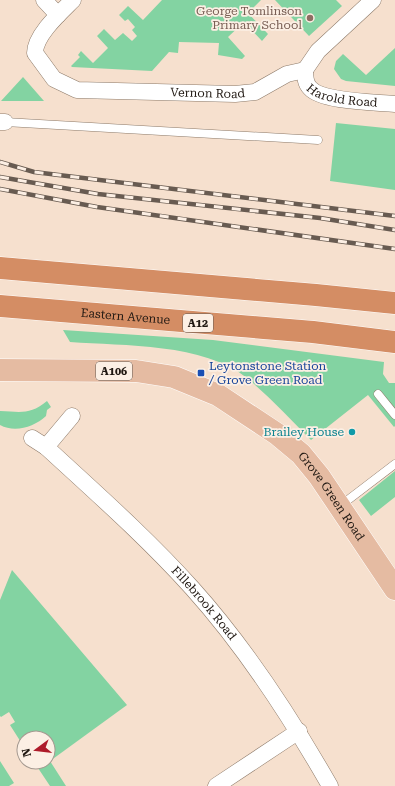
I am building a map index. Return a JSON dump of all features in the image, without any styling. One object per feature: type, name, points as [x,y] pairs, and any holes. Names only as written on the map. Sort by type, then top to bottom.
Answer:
[{"type":"highway","points":[[0,268],[395,303]]},
{"type":"highway","name":"Eastern Avenue","points":[[0,306],[313,332],[395,342]]},
{"type":"main road","name":"Grove Green Road","points":[[0,370],[136,371],[174,377],[218,395],[264,425],[289,444],[319,476],[395,589]]},
{"type":"street","points":[[44,0],[58,15],[73,0]]},
{"type":"street","points":[[305,70],[318,51],[373,0]]},
{"type":"street","name":"Vernon Road","points":[[58,15],[37,41],[36,53],[52,76],[60,83],[77,90],[235,94],[255,92],[287,74],[305,70]]},
{"type":"street","name":"Harold Road","points":[[305,70],[308,87],[316,93],[329,97],[395,104]]},
{"type":"street","points":[[46,447],[72,416]]},
{"type":"street","name":"Fillebrook Road","points":[[32,438],[46,447],[121,515],[192,588],[244,650],[299,731],[330,786]]},
{"type":"street","points":[[216,786],[299,731]]},
{"type":"lane","points":[[2,122],[318,140]]},
{"type":"lane","points":[[378,394],[395,415]]},
{"type":"lane","points":[[339,506],[395,464]]},
{"type":"green space","points":[[162,0],[261,0],[248,13],[268,34],[262,41],[244,22],[228,37],[245,56],[242,59],[218,55],[219,43],[179,42],[178,53],[169,52],[152,71],[71,66],[80,57],[78,55],[81,51],[93,63],[108,48],[97,36],[104,29],[115,40],[123,33],[132,41],[137,36],[132,30],[135,27],[128,19],[125,21],[119,15],[128,6],[143,20]]},
{"type":"green space","name":"George Tomlinson Primary School","points":[[275,0],[336,0],[342,6],[309,36]]},
{"type":"green space","points":[[395,48],[395,86],[346,81],[341,79],[334,69],[336,61],[343,54],[366,75]]},
{"type":"green space","points":[[23,77],[44,101],[1,101]]},
{"type":"green space","points":[[336,123],[395,129],[395,190],[330,181]]},
{"type":"green space","points":[[63,330],[213,340],[384,362],[383,374],[389,383],[395,383],[395,426],[394,427],[368,395],[311,440],[272,400],[247,378],[229,367],[209,358],[163,348],[70,342]]},
{"type":"green space","points":[[47,401],[51,407],[47,410],[46,416],[36,423],[18,429],[12,429],[0,425],[0,411],[30,411]]},
{"type":"green space","points":[[395,471],[395,497],[371,516],[359,500]]},
{"type":"green space","points":[[12,570],[127,705],[56,757],[56,730],[16,730],[16,734],[10,725],[15,722],[9,712],[1,717],[0,716],[0,600]]},
{"type":"green space","points":[[0,761],[14,783],[9,786],[0,786]]},
{"type":"green space","points":[[39,770],[56,770],[66,786],[50,786]]},
{"type":"railway","points":[[0,162],[34,172],[395,216]]},
{"type":"railway","points":[[0,177],[98,194],[320,218],[395,230]]},
{"type":"railway","points":[[0,189],[97,207],[395,249]]},
{"type":"place","name":"George Tomlinson Primary School","points":[[310,18]]},
{"type":"place","name":"Leytonstone Station / Grove Green Road","points":[[201,373]]},
{"type":"place","name":"Brailey House","points":[[352,432]]}]
